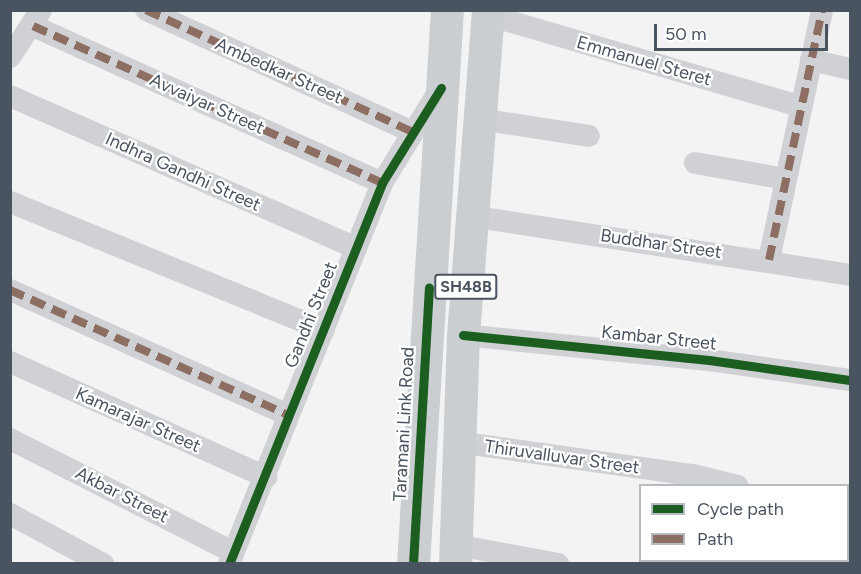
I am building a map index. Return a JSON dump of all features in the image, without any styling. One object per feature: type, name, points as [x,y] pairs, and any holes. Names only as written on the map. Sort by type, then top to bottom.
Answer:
[{"type":"main road","name":"Taramani Link Road","points":[[413,564],[447,10]]},
{"type":"main road","name":"SH48B","points":[[456,554],[457,442],[470,216],[488,13]]},
{"type":"street","name":"Ambedkar Street","points":[[146,10],[411,132]]},
{"type":"street","points":[[769,260],[799,106],[822,10]]},
{"type":"street","name":"Emmanuel Steret","points":[[488,13],[799,106]]},
{"type":"street","points":[[10,57],[37,18]]},
{"type":"street","name":"Avvaiyar Street","points":[[37,18],[382,183]]},
{"type":"street","points":[[811,60],[850,69]]},
{"type":"street","name":"Gandhi Street","points":[[231,558],[266,477],[288,415],[382,183],[411,132],[441,88]]},
{"type":"street","name":"Indhra Gandhi Street","points":[[10,96],[356,248]]},
{"type":"street","points":[[479,119],[589,136]]},
{"type":"street","points":[[695,163],[786,179]]},
{"type":"street","points":[[10,202],[324,330]]},
{"type":"street","name":"Buddhar Street","points":[[470,216],[769,260],[850,275]]},
{"type":"street","points":[[10,290],[288,415]]},
{"type":"street","name":"Kambar Street","points":[[463,335],[709,360],[850,380]]},
{"type":"street","name":"Kamarajar Street","points":[[10,362],[266,477]]},
{"type":"street","name":"Akbar Street","points":[[10,439],[231,558]]},
{"type":"street","name":"Thiruvalluvar Street","points":[[457,442],[693,475],[730,484]]},
{"type":"street","points":[[10,514],[103,564]]},
{"type":"street","points":[[456,554],[558,564]]},
{"type":"marked path","points":[[146,10],[412,132]]},
{"type":"marked path","points":[[769,260],[822,10]]},
{"type":"marked path","points":[[33,26],[382,183]]},
{"type":"marked path","points":[[10,290],[288,415]]},
{"type":"cycle path","points":[[229,564],[382,183],[441,88]]},
{"type":"cycle path","points":[[413,564],[429,287]]},
{"type":"cycle path","points":[[463,335],[709,360],[850,380]]}]
